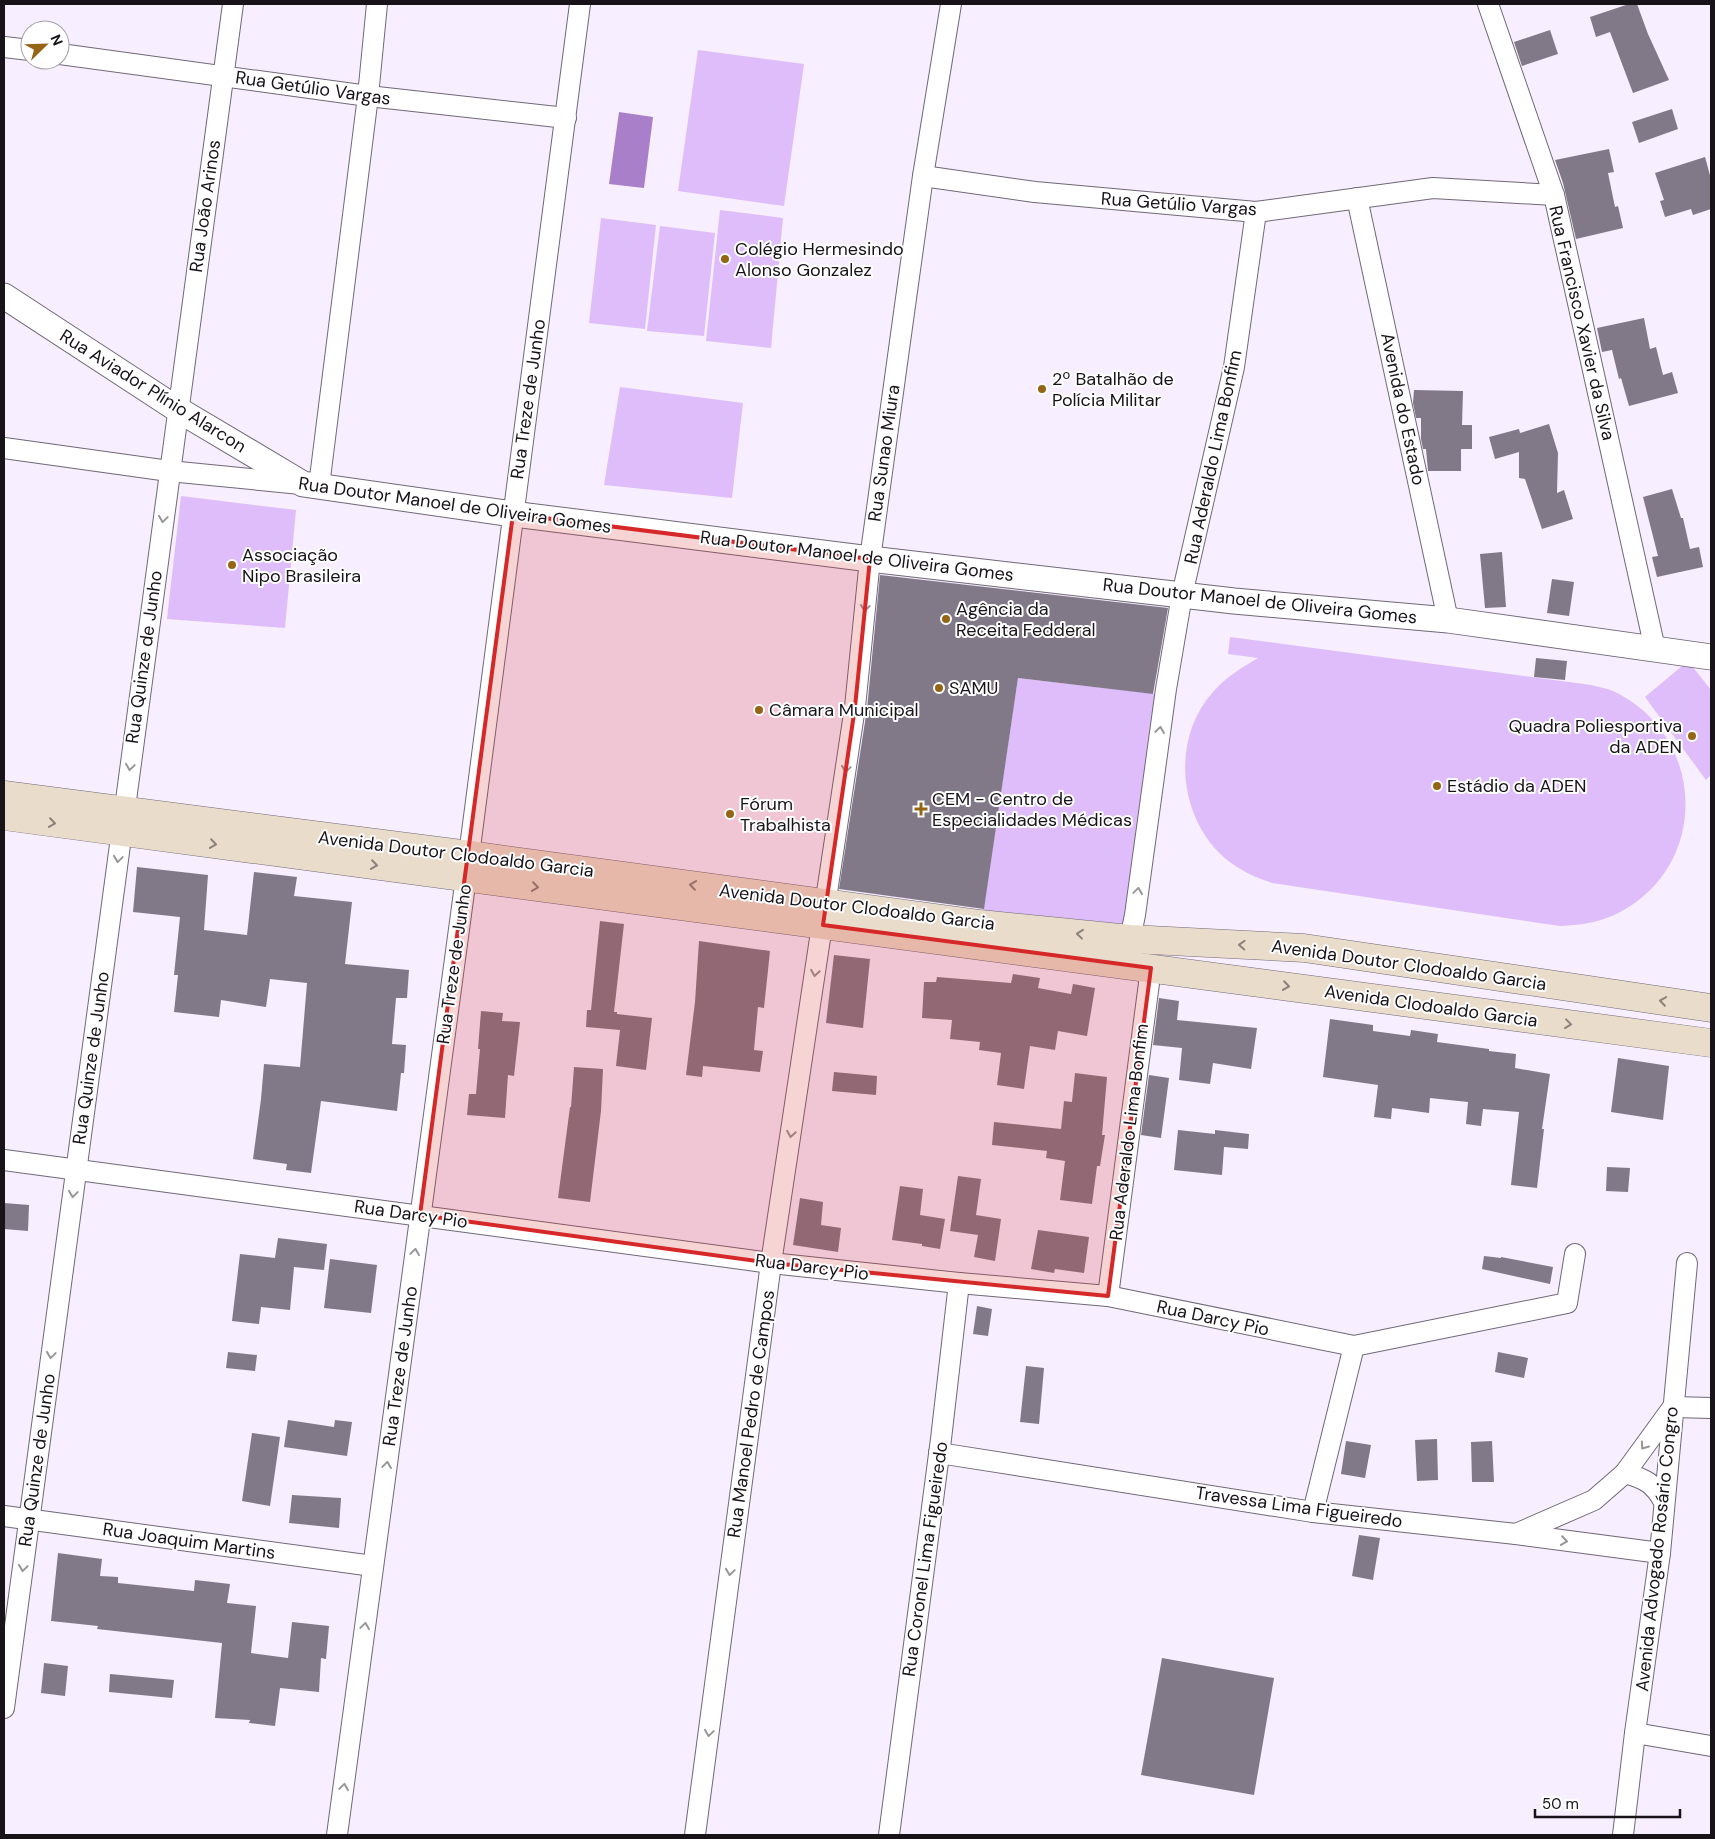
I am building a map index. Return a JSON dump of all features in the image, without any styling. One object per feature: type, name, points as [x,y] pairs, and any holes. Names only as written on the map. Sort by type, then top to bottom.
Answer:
[{"type":"main road","name":"Avenida Doutor Clodoaldo Garcia","points":[[4,795],[123,821],[825,914],[1151,968]]},
{"type":"main road","name":"Avenida Doutor Clodoaldo Garcia","points":[[4,816],[123,821]]},
{"type":"main road","name":"Avenida Doutor Clodoaldo Garcia","points":[[825,914],[980,924],[1130,939],[1304,948],[1711,1008]]},
{"type":"main road","name":"Avenida Clodoaldo Garcia","points":[[1151,968],[1711,1043]]},
{"type":"main road","points":[[1437,1007],[1442,968]]},
{"type":"main road","points":[[1485,1013],[1490,976]]},
{"type":"street","name":"Rua João Arinos","points":[[177,409],[233,4]]},
{"type":"street","points":[[311,485],[368,96],[377,4]]},
{"type":"street","name":"Rua Treze de Junho","points":[[337,1835],[468,866],[580,4]]},
{"type":"street","name":"Rua Sunao Miura","points":[[825,914],[855,707],[870,559],[923,176],[951,4]]},
{"type":"street","name":"Rua Francisco Xavier da Silva","points":[[1488,4],[1554,195],[1655,649]]},
{"type":"street","points":[[4,47],[20,49]]},
{"type":"street","name":"Rua Getúlio Vargas","points":[[70,55],[368,96],[566,118]]},
{"type":"street","name":"Rua Getúlio Vargas","points":[[923,176],[1035,192],[1256,212],[1433,188],[1554,195]]},
{"type":"street","name":"Avenida do Estado","points":[[1357,198],[1448,620]]},
{"type":"street","name":"Rua Aderaldo Lima Bonfim","points":[[1130,939],[1135,915],[1166,689],[1182,595],[1234,367],[1256,212]]},
{"type":"street","name":"Rua Aviador Plínio Alarcon","points":[[4,296],[177,409],[311,485]]},
{"type":"street","name":"Rua Quinze de Junho","points":[[4,1708],[177,409]]},
{"type":"street","name":"Rua Doutor Manoel de Oliveira Gomes","points":[[4,448],[169,471],[311,485],[513,514],[870,559],[1032,576],[1182,595],[1448,620],[1711,657]]},
{"type":"street","name":"Rua Manoel Pedro de Campos","points":[[695,1835],[771,1263],[825,914]]},
{"type":"street","name":"Rua Aderaldo Lima Bonfim","points":[[1108,1296],[1151,968]]},
{"type":"street","name":"Rua Darcy Pio","points":[[4,1160],[771,1263],[959,1283],[1108,1296],[1354,1346],[1567,1303],[1574,1254]]},
{"type":"street","name":"Avenida Advogado Rosário Congro","points":[[1623,1835],[1660,1553],[1687,1263]]},
{"type":"street","name":"Rua Coronel Lima Figueiredo","points":[[889,1835],[939,1453],[959,1283]]},
{"type":"street","points":[[1313,1512],[1354,1346]]},
{"type":"street","points":[[1516,1534],[1594,1500],[1625,1473],[1673,1407],[1711,1408]]},
{"type":"street","name":"Travessa Lima Figueiredo","points":[[939,1453],[1313,1512],[1516,1534],[1660,1553]]},
{"type":"street","points":[[1625,1473],[1641,1478],[1651,1484],[1658,1490],[1664,1502]]},
{"type":"street","name":"Rua Joaquim Martins","points":[[4,1516],[373,1566]]},
{"type":"street","points":[[1635,1733],[1711,1746]]},
{"type":"highlighted area","points":[[513,514],[870,559],[855,707],[823,925],[1151,968],[1108,1296],[771,1263],[420,1215]]},
{"type":"shaded area","points":[[698,50],[804,64],[784,206],[678,191]]},
{"type":"shaded area","points":[[619,112],[653,117],[644,188],[609,184]]},
{"type":"shaded area","points":[[720,210],[783,218],[771,348],[706,341]]},
{"type":"shaded area","points":[[601,218],[656,225],[645,329],[589,323]]},
{"type":"shaded area","points":[[660,226],[715,233],[704,336],[647,331]]},
{"type":"shaded area","points":[[620,387],[743,403],[732,498],[604,485]]},
{"type":"shaded area","name":"Associação Nipo Brasileira","points":[[181,496],[296,510],[285,628],[167,619]]},
{"type":"shaded area","points":[[1230,637],[1591,685],[1613,691],[1643,711],[1666,737],[1680,767],[1685,799],[1683,831],[1671,862],[1651,889],[1622,911],[1592,922],[1560,926],[1272,883],[1245,872],[1218,851],[1203,832],[1192,809],[1186,785],[1185,760],[1189,736],[1198,713],[1213,692],[1223,682],[1258,658],[1228,654]]},
{"type":"shaded area","name":"Quadra Poliesportiva da ADEN","points":[[1688,661],[1711,690],[1711,775],[1706,780],[1645,697]]},
{"type":"shaded area","points":[[1018,678],[1156,694],[1123,932],[982,919]]},
{"type":"building","points":[[1629,4],[1637,4],[1648,34],[1669,80],[1633,93],[1610,32],[1596,37],[1590,17]]},
{"type":"building","points":[[1550,30],[1558,54],[1522,66],[1514,42]]},
{"type":"building","points":[[1672,109],[1678,129],[1639,143],[1632,122]]},
{"type":"building","points":[[1609,149],[1614,172],[1608,173],[1615,207],[1618,206],[1623,228],[1576,239],[1563,183],[1555,160]]},
{"type":"building","points":[[1705,157],[1711,179],[1711,209],[1693,215],[1691,209],[1665,217],[1660,201],[1664,200],[1655,173]]},
{"type":"building","points":[[1644,318],[1650,349],[1656,347],[1663,375],[1672,372],[1678,393],[1629,406],[1621,378],[1619,379],[1612,350],[1602,352],[1597,328]]},
{"type":"building","points":[[1414,390],[1463,391],[1462,425],[1472,425],[1472,449],[1461,449],[1461,471],[1428,471],[1426,449],[1423,449],[1421,439],[1421,418],[1416,418],[1413,403]]},
{"type":"building","points":[[1549,424],[1558,453],[1557,493],[1564,490],[1573,519],[1542,529],[1525,479],[1519,478],[1519,452],[1495,459],[1489,437],[1519,429],[1520,433]]},
{"type":"building","points":[[1672,489],[1681,518],[1683,518],[1690,549],[1699,547],[1703,567],[1657,577],[1652,557],[1658,556],[1643,497]]},
{"type":"building","points":[[1502,552],[1506,607],[1485,608],[1480,554]]},
{"type":"building","points":[[880,575],[1168,608],[1153,694],[1018,678],[984,909],[839,889],[867,709]]},
{"type":"building","points":[[1552,579],[1574,582],[1569,616],[1547,613]]},
{"type":"building","points":[[1536,658],[1567,661],[1565,680],[1534,677]]},
{"type":"building","points":[[137,867],[208,875],[204,930],[247,935],[254,872],[297,877],[294,896],[352,902],[345,964],[409,970],[407,998],[396,998],[392,1044],[406,1045],[404,1073],[401,1073],[397,1111],[321,1101],[311,1173],[286,1170],[287,1164],[253,1159],[264,1064],[300,1067],[307,983],[270,979],[266,1007],[221,1000],[219,1017],[174,1012],[178,975],[174,975],[180,917],[133,912]]},
{"type":"building","points":[[600,921],[624,924],[614,1012],[617,1012],[617,1014],[652,1018],[646,1070],[616,1066],[620,1030],[586,1027],[587,1010],[591,1010]]},
{"type":"building","points":[[699,941],[770,951],[764,1008],[758,1007],[754,1050],[763,1051],[760,1072],[703,1066],[702,1077],[686,1075],[695,1002]]},
{"type":"building","points":[[834,955],[870,959],[863,1028],[826,1023]]},
{"type":"building","points":[[1013,974],[1040,978],[1038,988],[1071,994],[1073,984],[1095,988],[1087,1036],[1058,1031],[1055,1050],[1030,1046],[1024,1089],[997,1085],[1001,1053],[979,1050],[980,1042],[950,1039],[952,1020],[922,1018],[924,982],[936,982],[937,977],[1011,983]]},
{"type":"building","points":[[1159,998],[1179,1001],[1177,1020],[1257,1028],[1251,1069],[1213,1063],[1210,1084],[1179,1080],[1182,1048],[1153,1045]]},
{"type":"building","points":[[481,1011],[503,1013],[502,1021],[520,1022],[514,1076],[508,1075],[505,1118],[467,1115],[469,1094],[476,1094]]},
{"type":"building","points":[[1330,1019],[1373,1025],[1373,1031],[1410,1036],[1411,1030],[1438,1034],[1437,1042],[1516,1054],[1515,1068],[1550,1074],[1542,1129],[1544,1129],[1537,1188],[1511,1185],[1519,1112],[1483,1109],[1481,1126],[1466,1124],[1468,1102],[1430,1098],[1429,1113],[1392,1108],[1391,1119],[1374,1117],[1378,1085],[1323,1077]]},
{"type":"building","points":[[1618,1058],[1669,1066],[1663,1120],[1611,1112]]},
{"type":"building","points":[[574,1067],[603,1069],[601,1111],[590,1202],[558,1198],[571,1107]]},
{"type":"building","points":[[834,1072],[877,1076],[876,1095],[832,1091]]},
{"type":"building","points":[[1075,1073],[1107,1077],[1102,1135],[1105,1135],[1100,1166],[1097,1166],[1092,1204],[1060,1200],[1065,1161],[1046,1158],[1047,1151],[992,1145],[994,1122],[1061,1129],[1064,1101],[1072,1102]]},
{"type":"building","points":[[1149,1075],[1169,1078],[1161,1138],[1141,1135]]},
{"type":"building","points":[[1178,1130],[1215,1134],[1215,1130],[1249,1134],[1248,1149],[1224,1147],[1222,1175],[1174,1170]]},
{"type":"building","points":[[1607,1167],[1630,1168],[1628,1192],[1606,1191]]},
{"type":"building","points":[[958,1176],[981,1179],[976,1215],[1001,1219],[995,1261],[974,1257],[978,1235],[950,1231]]},
{"type":"building","points":[[900,1186],[923,1189],[920,1215],[945,1219],[940,1249],[922,1246],[922,1244],[892,1240]]},
{"type":"building","points":[[800,1198],[823,1202],[821,1225],[841,1228],[838,1252],[793,1245]]},
{"type":"building","points":[[4,1203],[29,1205],[28,1231],[4,1229]]},
{"type":"building","points":[[1038,1230],[1089,1237],[1084,1273],[1055,1269],[1054,1273],[1031,1269]]},
{"type":"building","points":[[278,1238],[327,1244],[324,1270],[294,1267],[290,1310],[261,1307],[259,1324],[232,1321],[240,1254],[275,1258]]},
{"type":"building","points":[[1484,1256],[1501,1257],[1553,1267],[1550,1284],[1482,1269]]},
{"type":"building","points":[[330,1259],[377,1265],[371,1313],[324,1308]]},
{"type":"building","points":[[977,1306],[992,1309],[988,1336],[973,1334]]},
{"type":"building","points":[[228,1352],[257,1355],[255,1371],[226,1368]]},
{"type":"building","points":[[1498,1352],[1528,1358],[1524,1378],[1495,1372]]},
{"type":"building","points":[[1026,1366],[1044,1368],[1039,1424],[1020,1422]]},
{"type":"building","points":[[288,1420],[334,1427],[335,1420],[352,1422],[347,1456],[284,1447]]},
{"type":"building","points":[[252,1433],[280,1437],[270,1506],[242,1501]]},
{"type":"building","points":[[1437,1439],[1438,1480],[1417,1481],[1415,1440]]},
{"type":"building","points":[[1346,1441],[1371,1445],[1365,1478],[1341,1474]]},
{"type":"building","points":[[1492,1441],[1494,1482],[1472,1482],[1471,1442]]},
{"type":"building","points":[[292,1495],[341,1498],[339,1528],[289,1523]]},
{"type":"building","points":[[1359,1535],[1380,1538],[1373,1580],[1352,1576]]},
{"type":"building","points":[[58,1553],[102,1559],[100,1576],[118,1577],[118,1583],[194,1591],[195,1580],[230,1584],[227,1603],[256,1606],[251,1653],[288,1658],[292,1622],[329,1626],[326,1659],[321,1658],[319,1692],[280,1688],[275,1726],[249,1723],[250,1720],[215,1718],[222,1643],[97,1629],[98,1626],[51,1621]]},
{"type":"building","points":[[1162,1658],[1274,1678],[1254,1795],[1141,1775]]},
{"type":"building","points":[[44,1663],[68,1666],[65,1696],[41,1693]]},
{"type":"building","points":[[110,1674],[174,1680],[172,1698],[109,1692]]},
{"type":"place","name":"Colégio Hermesindo Alonso Gonzalez","points":[[725,259]]},
{"type":"place","name":"2º Batalhão de Polícia Militar","points":[[1042,389]]},
{"type":"place","name":"Associação Nipo Brasileira","points":[[232,565]]},
{"type":"place","name":"Agência da Receita Fedderal","points":[[946,619]]},
{"type":"place","name":"SAMU","points":[[939,688]]},
{"type":"place","name":"Câmara Municipal","points":[[759,710]]},
{"type":"place","name":"Quadra Poliesportiva da ADEN","points":[[1692,736]]},
{"type":"place","name":"Estádio da ADEN","points":[[1437,786]]},
{"type":"place","name":"CEM - Centro de Especialidades Médicas","points":[[921,809]]},
{"type":"place","name":"Fórum Trabalhista","points":[[730,814]]}]
